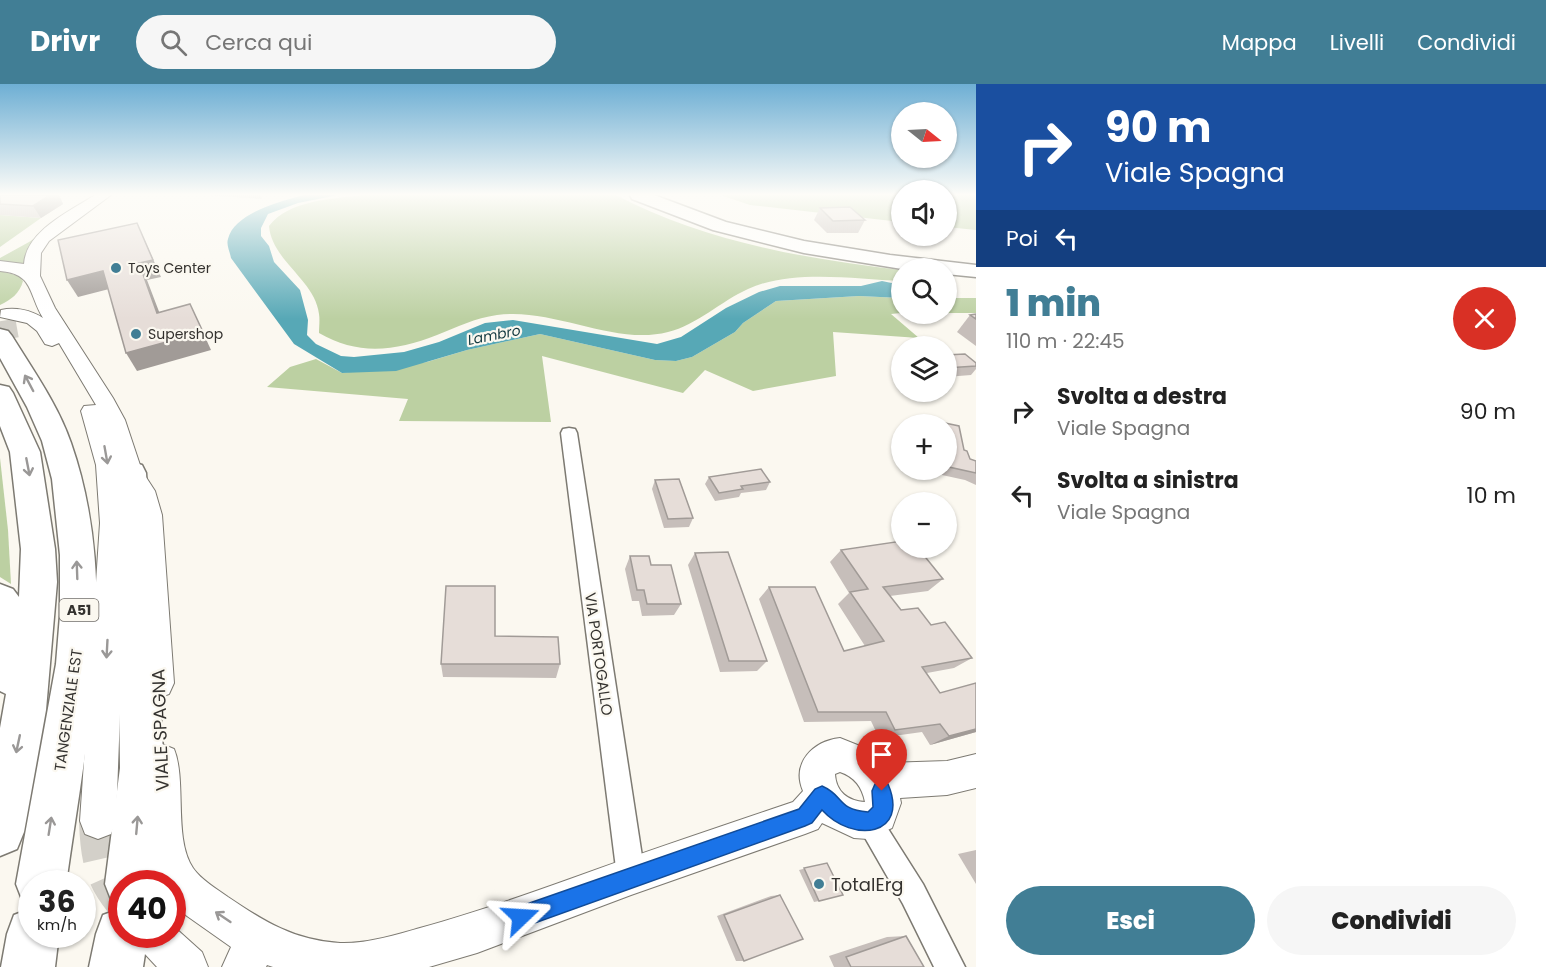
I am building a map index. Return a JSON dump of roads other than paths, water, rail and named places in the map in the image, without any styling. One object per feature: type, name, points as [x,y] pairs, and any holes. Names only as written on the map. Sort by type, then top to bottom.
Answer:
[{"type":"highway","points":[[762,236],[874,260],[976,271]]},
{"type":"highway","points":[[792,236],[905,255],[976,262]]},
{"type":"highway","name":"TANGENZIALE EST","points":[[7,327],[56,441],[67,478],[77,555],[79,615],[76,664],[43,870]]},
{"type":"highway","name":"A51","points":[[0,393],[26,452],[38,549],[39,582],[25,710],[0,832]]},
{"type":"highway","points":[[131,473],[142,768],[131,870]]},
{"type":"highway","points":[[0,600],[10,620],[12,644],[0,720]]},
{"type":"highway","points":[[28,967],[31,948]]},
{"type":"street","points":[[23,242],[32,236]]},
{"type":"street","points":[[7,327],[27,294],[33,278],[35,247],[47,236]]},
{"type":"street","points":[[1,258],[33,278]]},
{"type":"street","name":"VIALE SPAGNA","points":[[33,278],[46,308],[106,406],[121,438],[131,473],[143,491],[149,515],[162,810],[169,858],[180,883],[251,954],[304,958],[341,964],[384,959],[477,933],[631,876],[805,816],[822,796]]},
{"type":"street","points":[[7,327],[21,314],[34,317],[48,332],[87,400],[104,442],[111,485],[112,567],[98,821]]},
{"type":"street","name":"VIA PORTOGALLO","points":[[569,433],[631,876]]},
{"type":"street","points":[[831,756],[850,758],[869,771],[877,781],[884,801],[882,811],[877,818],[869,822],[860,822],[844,817],[830,806],[822,796],[816,775],[818,766],[831,756]]},
{"type":"street","points":[[877,781],[947,778],[976,771]]},
{"type":"street","points":[[869,822],[914,894],[950,967]]},
{"type":"street","name":"VIALE SPAGNA","points":[[407,967],[477,933]]},
{"type":"street","points":[[135,948],[187,967]]},
{"type":"water","name":"Lambro","points":[[229,236],[261,236],[269,246],[274,262],[300,290],[308,320],[307,335],[316,344],[341,356],[354,357],[404,352],[439,342],[485,323],[513,320],[657,344],[681,337],[726,308],[759,292],[780,286],[861,286],[882,281],[891,283],[891,298],[859,296],[776,301],[743,323],[735,332],[692,357],[676,361],[655,360],[540,334],[467,350],[396,371],[342,373],[294,344],[231,258],[228,246]]},
{"type":"tunnel","points":[[0,331],[17,328]]},
{"type":"tunnel","points":[[98,821],[99,843],[108,876]]},
{"type":"place","name":"Toys Center","points":[[116,268]]},
{"type":"place","name":"Supershop","points":[[136,334]]},
{"type":"place","name":"TotalErg","points":[[819,884]]}]
